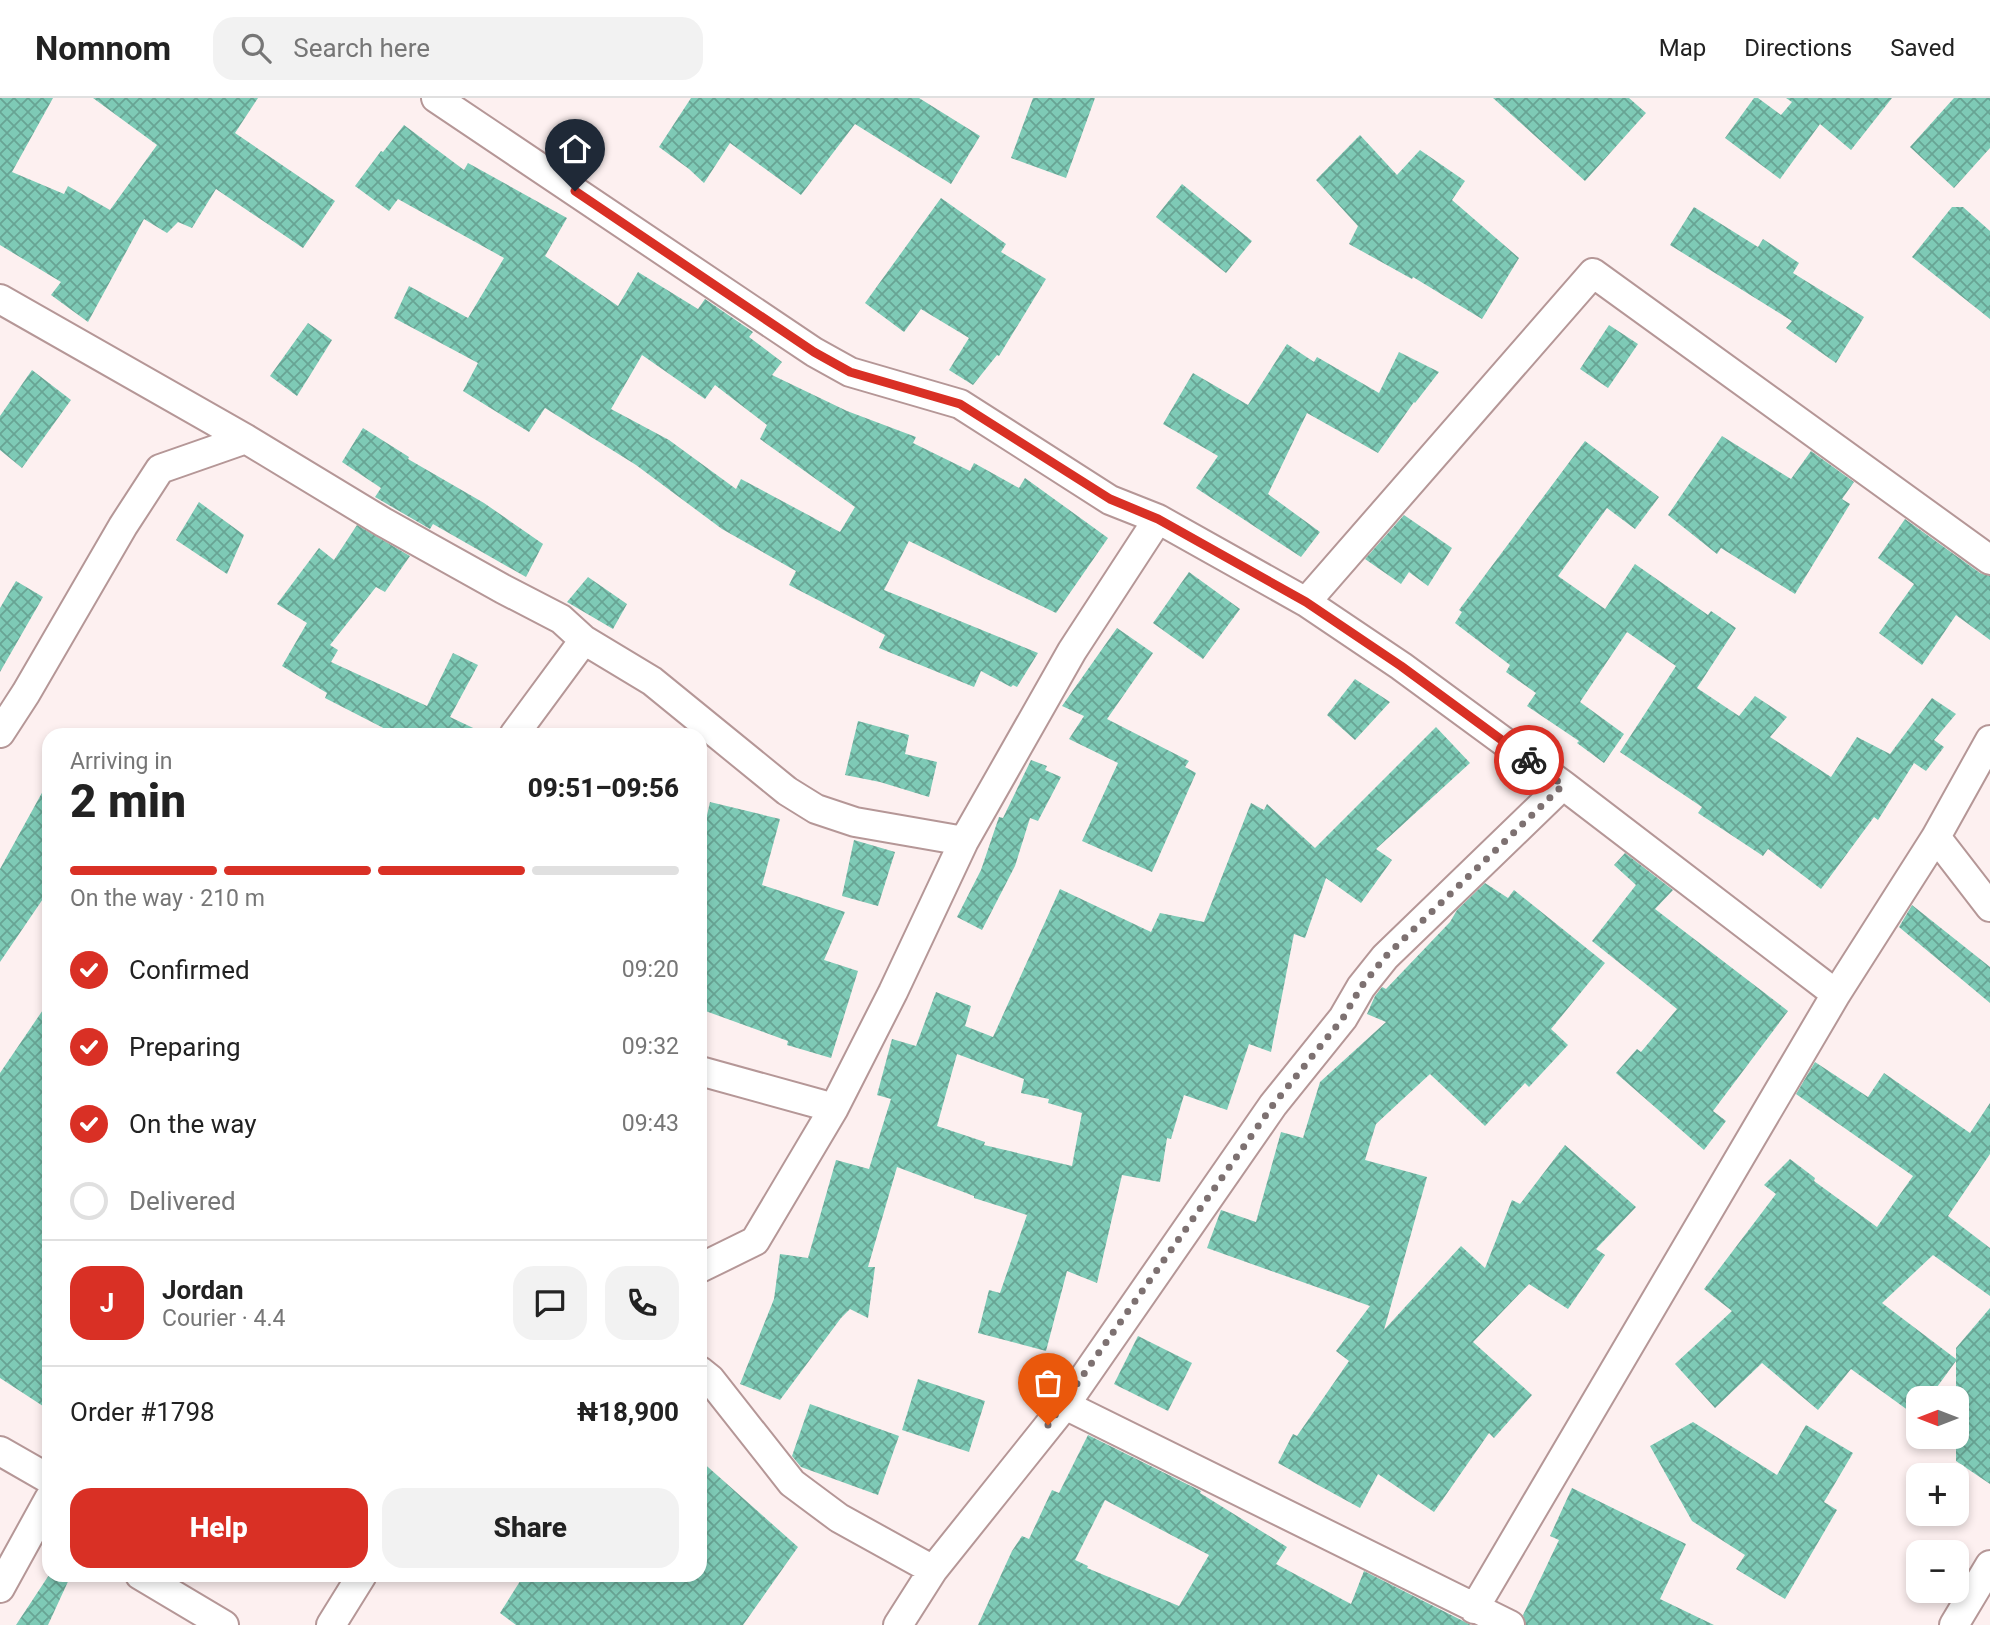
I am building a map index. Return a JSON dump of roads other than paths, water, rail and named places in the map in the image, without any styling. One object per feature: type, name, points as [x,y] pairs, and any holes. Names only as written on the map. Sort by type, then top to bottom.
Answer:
[{"type":"street","points":[[436,98],[814,352],[850,372],[960,404],[1110,499],[1158,519],[1306,602],[1401,666],[1563,785],[1836,993]]},
{"type":"street","points":[[1306,602],[1593,273],[1990,560]]},
{"type":"street","points":[[0,299],[246,439],[395,529],[561,619],[584,640],[652,681],[787,791],[816,809],[855,821],[964,841]]},
{"type":"street","points":[[0,733],[160,469],[246,439]]},
{"type":"street","points":[[707,1265],[755,1241],[834,1108],[893,992],[964,841],[1072,651],[1158,519]]},
{"type":"street","points":[[519,728],[584,640]]},
{"type":"street","points":[[1474,1609],[1836,993],[1936,836],[1990,740]]},
{"type":"street","points":[[898,1625],[933,1570],[1065,1405],[1273,1105],[1343,1018],[1361,987],[1385,957],[1563,785]]},
{"type":"street","points":[[1936,836],[1990,907]]},
{"type":"street","points":[[707,1072],[834,1108]]},
{"type":"street","points":[[707,1377],[792,1483],[839,1518],[933,1570]]},
{"type":"street","points":[[1065,1405],[1510,1625]]},
{"type":"street","points":[[0,1451],[42,1475]]},
{"type":"street","points":[[0,1588],[42,1519]]},
{"type":"street","points":[[1954,1625],[1990,1565]]},
{"type":"street","points":[[152,1582],[224,1625]]},
{"type":"street","points":[[331,1625],[358,1582]]}]
